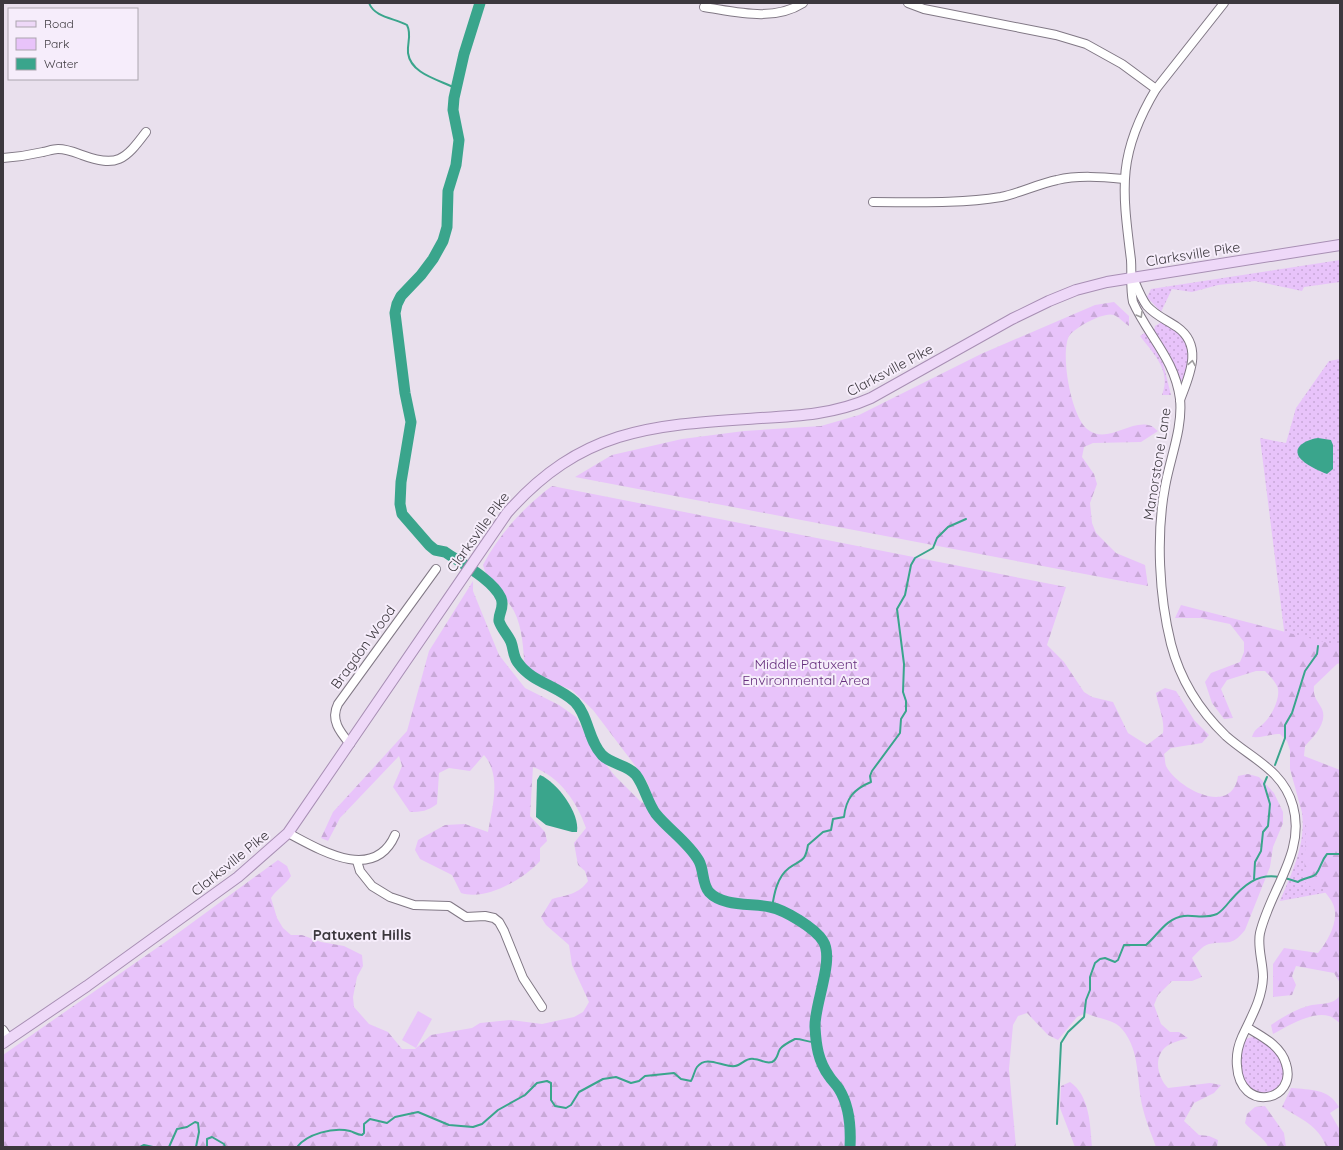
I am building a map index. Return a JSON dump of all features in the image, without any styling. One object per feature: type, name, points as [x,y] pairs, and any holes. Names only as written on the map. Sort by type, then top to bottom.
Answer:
[{"type":"main road","name":"Clarksville Pike","points":[[6,1041],[87,986],[238,877],[288,833],[350,744],[476,556],[507,513],[532,486],[571,458],[606,440],[635,431],[664,426],[810,415],[839,410],[855,405],[1041,304],[1091,286],[1340,245]]},
{"type":"street","points":[[704,7],[745,14],[768,14],[787,10],[803,3]]},
{"type":"street","points":[[908,3],[924,9],[1056,35],[1079,42],[1103,52],[1156,89]]},
{"type":"street","points":[[1133,278],[1124,203],[1124,179],[1132,138],[1156,89],[1224,3]]},
{"type":"street","points":[[3,158],[18,157],[57,149],[68,150],[98,161],[108,162],[119,159],[131,153],[146,132]]},
{"type":"street","points":[[873,202],[923,202],[988,198],[1011,194],[1047,182],[1069,178],[1124,179]]},
{"type":"street","name":"Manorstone Lane","points":[[1133,278],[1133,302],[1168,360],[1180,400]]},
{"type":"street","name":"Manorstone Lane","points":[[1133,278],[1147,305],[1159,317],[1183,332],[1191,345],[1193,353],[1192,367],[1180,400],[1178,430],[1165,486],[1160,524],[1162,580],[1168,630],[1182,675],[1205,713],[1226,736],[1277,775],[1289,795],[1295,815],[1296,831],[1287,865],[1259,938],[1262,987],[1257,1006],[1248,1028],[1242,1037],[1237,1056],[1239,1080],[1247,1092],[1252,1095],[1266,1098],[1273,1096],[1279,1092],[1286,1082],[1288,1073],[1286,1062],[1271,1043],[1248,1028]]},
{"type":"street","name":"Bragdon Wood","points":[[350,744],[337,727],[335,720],[335,708],[436,568]]},
{"type":"street","points":[[288,833],[336,856],[357,860],[371,858],[383,852],[391,844],[395,835]]},
{"type":"street","points":[[357,860],[360,871],[372,886],[390,897],[414,905],[449,906],[466,917],[484,916],[494,918],[499,922],[523,978],[542,1007]]},
{"type":"street","points":[[3,1030],[6,1041]]},
{"type":"green space","points":[[1340,260],[1340,282],[1304,287],[1302,291],[1255,281],[1218,285],[1192,292],[1172,289],[1161,312],[1147,297],[1151,289]]},
{"type":"green space","points":[[1114,302],[1129,316],[1129,326],[1116,316],[1109,314],[1090,321],[1077,329],[1069,336],[1066,356],[1067,370],[1076,412],[1081,422],[1087,429],[1102,435],[1133,426],[1148,425],[1158,431],[1141,442],[1093,443],[1084,447],[1082,457],[1094,474],[1097,484],[1090,503],[1092,523],[1096,533],[1116,553],[1145,565],[1148,586],[575,477],[612,455],[682,439],[744,431],[821,426],[859,415],[981,354],[1095,305]]},
{"type":"green space","points":[[1162,322],[1175,330],[1188,345],[1190,358],[1182,381],[1178,378],[1168,352],[1154,331],[1155,326]]},
{"type":"green space","points":[[1146,332],[1163,363],[1171,395],[1162,395],[1165,378],[1163,370],[1160,363],[1140,336]]},
{"type":"green space","points":[[1340,359],[1340,649],[1285,638],[1260,438],[1286,443],[1296,408],[1329,361]]},
{"type":"green space","name":"Middle Patuxent Environmental Area","points":[[552,486],[1066,587],[1047,645],[1064,662],[1084,692],[1092,697],[1113,702],[1128,733],[1147,745],[1163,733],[1162,718],[1156,693],[1165,688],[1176,691],[1194,720],[1209,735],[1202,743],[1171,748],[1164,754],[1166,766],[1172,775],[1192,790],[1204,795],[1216,797],[1226,795],[1234,788],[1238,776],[1248,774],[1259,777],[1274,793],[1283,812],[1283,823],[1273,847],[1270,867],[1245,930],[1240,936],[1232,941],[1209,944],[1202,948],[1192,958],[1202,977],[1192,981],[1172,981],[1158,995],[1154,1005],[1161,1024],[1170,1032],[1179,1032],[1188,1038],[1167,1046],[1160,1055],[1158,1061],[1159,1073],[1168,1088],[1210,1083],[1221,1085],[1214,1093],[1194,1103],[1184,1121],[1199,1135],[1209,1136],[1218,1140],[1217,1147],[1156,1147],[1143,1109],[1137,1067],[1132,1047],[1122,1029],[1115,1023],[1086,1013],[1077,1017],[1058,1040],[1048,1035],[1027,1013],[1018,1016],[1013,1025],[1009,1069],[1016,1147],[3,1147],[3,1055],[174,936],[278,860],[287,866],[291,876],[271,898],[277,918],[283,928],[291,935],[302,935],[321,942],[344,946],[362,955],[363,966],[357,977],[353,997],[354,1007],[369,1024],[388,1032],[402,1049],[415,1049],[431,1035],[472,1028],[480,1023],[511,1020],[542,1024],[574,1017],[583,1012],[589,1002],[572,965],[569,945],[546,925],[541,917],[552,899],[568,895],[581,889],[588,881],[585,871],[578,865],[574,843],[586,828],[578,809],[566,792],[543,771],[533,767],[530,816],[545,832],[547,841],[540,848],[540,861],[515,881],[493,891],[471,895],[461,893],[452,875],[420,859],[415,850],[418,840],[445,825],[465,824],[488,832],[493,803],[494,782],[490,763],[484,755],[470,771],[449,768],[439,773],[437,804],[424,811],[418,812],[410,812],[393,787],[402,766],[399,756],[340,818],[328,841],[321,838],[333,812],[407,731],[429,651],[473,581],[473,591],[499,655],[525,688],[559,705],[576,717],[595,751],[615,776],[640,801],[651,808],[650,789],[646,780],[593,710],[572,690],[542,679],[525,669],[522,639],[517,618],[510,605],[489,579],[483,565],[504,532],[522,512]]},
{"type":"green space","points":[[1181,605],[1340,646],[1340,663],[1337,664],[1314,686],[1315,696],[1322,709],[1323,719],[1319,729],[1305,746],[1304,756],[1340,770],[1340,983],[1334,973],[1296,966],[1292,976],[1296,985],[1292,995],[1273,997],[1273,964],[1284,948],[1318,953],[1326,943],[1332,930],[1335,910],[1332,902],[1323,889],[1312,888],[1304,881],[1306,827],[1290,769],[1290,750],[1287,741],[1280,734],[1252,737],[1256,730],[1267,720],[1273,711],[1278,695],[1276,684],[1265,671],[1256,671],[1227,680],[1221,689],[1233,718],[1224,719],[1212,703],[1205,682],[1211,673],[1240,662],[1244,652],[1244,642],[1230,624],[1201,618],[1175,618]]},
{"type":"green space","points":[[1340,782],[1340,890],[1280,901],[1300,847],[1303,825],[1302,813]]},
{"type":"green space","points":[[1340,995],[1340,1023],[1329,1016],[1322,1015],[1308,1017],[1273,1034],[1271,1025],[1284,1017],[1308,1006],[1330,1003],[1337,999]]},
{"type":"green space","points":[[418,1011],[432,1019],[416,1048],[402,1040]]},
{"type":"green space","points":[[1256,1036],[1277,1054],[1284,1071],[1280,1084],[1270,1092],[1258,1093],[1247,1086],[1241,1068],[1245,1039]]},
{"type":"green space","points":[[1070,1082],[1082,1095],[1088,1111],[1092,1147],[1075,1147],[1060,1108],[1061,1086]]},
{"type":"green space","points":[[1291,1088],[1318,1091],[1330,1096],[1335,1101],[1339,1107],[1330,1113],[1340,1130],[1340,1147],[1326,1147],[1319,1133],[1314,1128],[1282,1107]]},
{"type":"green space","points":[[1265,1106],[1284,1133],[1286,1147],[1268,1147],[1267,1144],[1245,1123],[1247,1114],[1255,1107]]},
{"type":"water","points":[[1318,438],[1331,440],[1333,445],[1333,469],[1327,474],[1304,462],[1297,453],[1298,449],[1303,443]]},
{"type":"water","points":[[540,775],[553,784],[566,799],[575,816],[577,832],[546,825],[536,817],[537,780]]},
{"type":"waterway","points":[[369,3],[380,15],[407,25],[409,35],[408,53],[410,60],[415,67],[428,76],[457,89]]},
{"type":"waterway","points":[[480,3],[464,54],[454,98],[453,110],[459,140],[456,165],[448,191],[447,227],[443,241],[433,259],[421,275],[401,296],[395,313],[405,393],[411,422],[401,482],[400,504],[402,514],[435,550],[445,552],[468,567],[484,578],[497,591],[502,602],[499,621],[511,642],[517,662],[524,670],[538,680],[561,692],[575,702],[580,708],[597,749],[602,755],[610,761],[632,771],[636,775],[642,784],[650,805],[656,814],[695,854],[702,869],[705,885],[709,892],[715,897],[729,902],[770,907],[783,912],[807,925],[823,941],[827,959],[816,1018],[816,1040],[822,1065],[839,1089],[845,1102],[850,1125],[850,1147]]},
{"type":"waterway","points":[[772,908],[775,892],[782,876],[789,868],[804,858],[808,845],[823,832],[831,830],[833,819],[844,817],[849,799],[856,791],[871,782],[870,776],[872,771],[900,733],[901,719],[906,711],[906,701],[903,692],[904,664],[897,609],[905,595],[911,565],[915,558],[933,548],[937,538],[948,527],[966,519]]},
{"type":"waterway","points":[[1275,765],[1285,738],[1285,725],[1292,713],[1305,671],[1317,654],[1318,646]]},
{"type":"waterway","points":[[1254,879],[1255,862],[1261,851],[1263,832],[1268,826],[1270,804],[1264,784],[1267,777]]},
{"type":"waterway","points":[[1285,878],[1298,882],[1312,876],[1318,872],[1323,859],[1327,854],[1340,854]]},
{"type":"waterway","points":[[1057,1124],[1061,1043],[1068,1032],[1084,1017],[1086,1000],[1090,990],[1090,977],[1095,963],[1100,959],[1105,958],[1115,962],[1118,960],[1124,945],[1146,945],[1167,923],[1172,920],[1184,916],[1204,917],[1217,914],[1240,890],[1251,882],[1264,877],[1279,877]]},
{"type":"waterway","points":[[297,1147],[301,1142],[314,1135],[336,1130],[350,1131],[362,1135],[364,1133],[364,1124],[370,1119],[387,1123],[395,1117],[418,1112],[449,1125],[473,1127],[482,1124],[498,1110],[525,1095],[537,1083],[547,1081],[551,1083],[551,1100],[555,1106],[566,1108],[571,1105],[579,1092],[603,1079],[616,1077],[631,1083],[639,1081],[645,1076],[674,1073],[681,1079],[691,1081],[695,1070],[701,1063],[710,1061],[735,1066],[751,1059],[772,1062],[776,1058],[781,1048],[795,1039],[816,1042]]},
{"type":"waterway","points":[[169,1147],[177,1129],[187,1127],[195,1122],[198,1123],[199,1132],[196,1147]]},
{"type":"waterway","points":[[207,1147],[207,1139],[212,1137],[224,1144],[225,1147]]},
{"type":"waterway","points":[[140,1147],[144,1145],[153,1147]]},
{"type":"district","name":"Patuxent Hills","points":[[362,935]]}]
